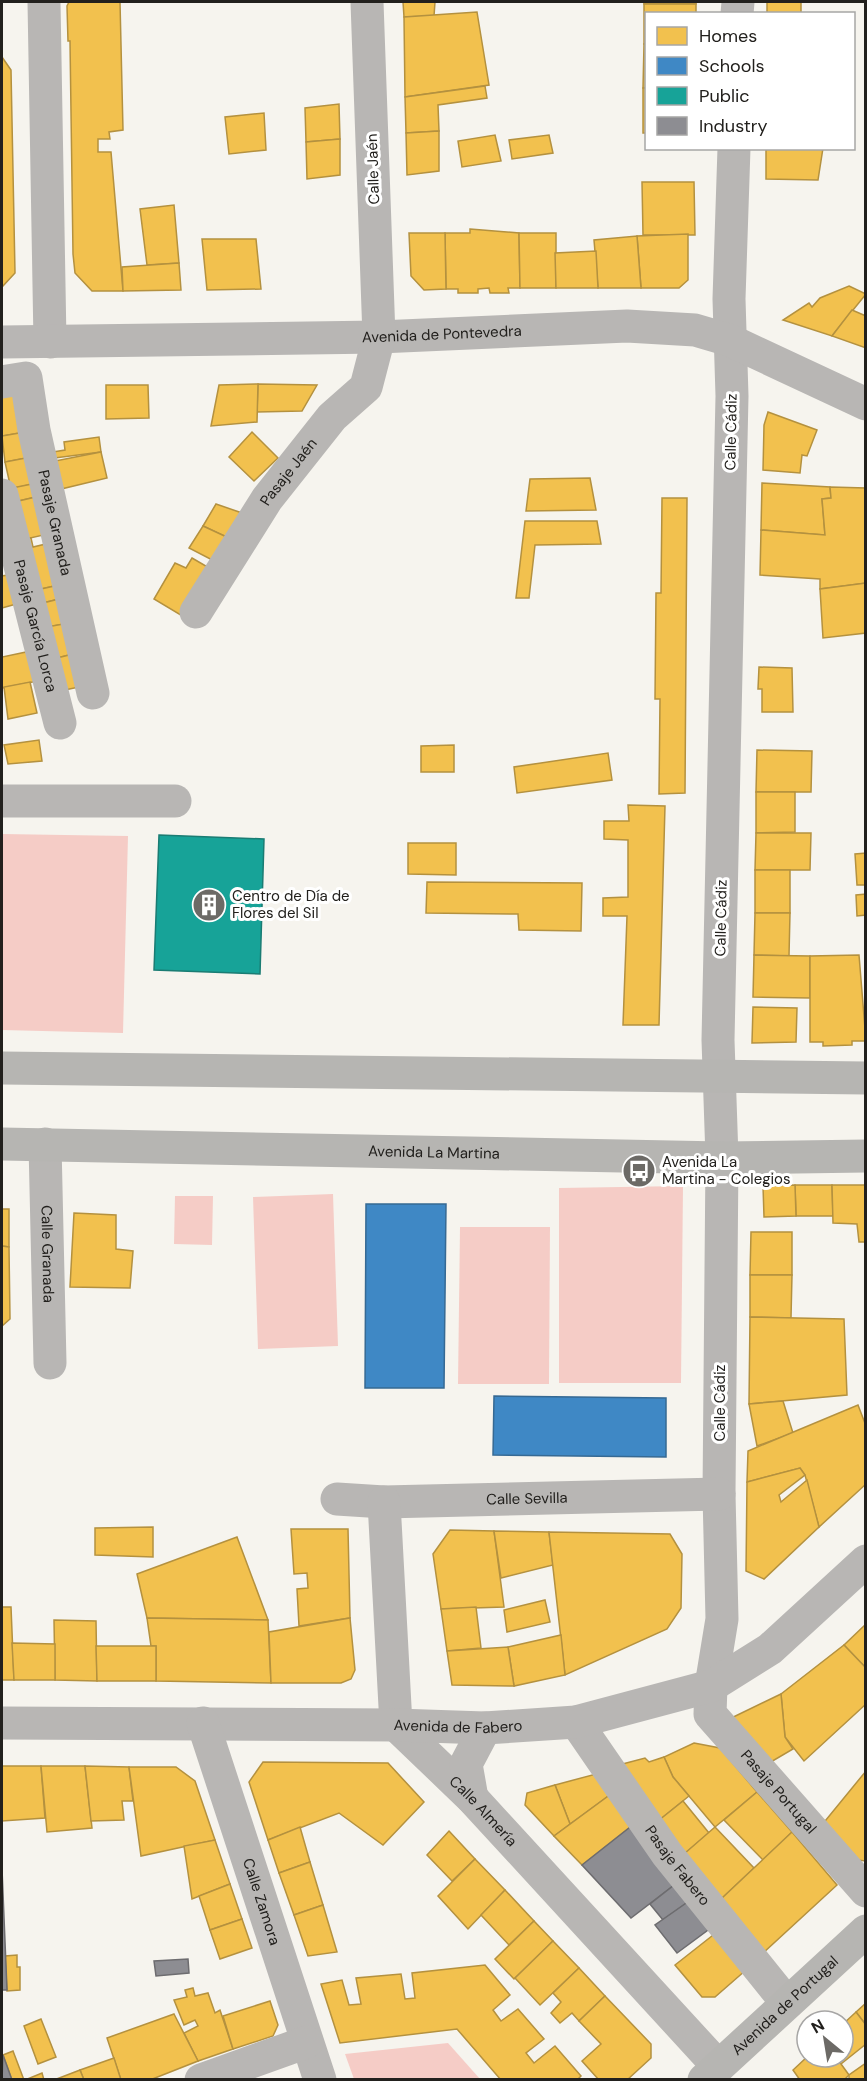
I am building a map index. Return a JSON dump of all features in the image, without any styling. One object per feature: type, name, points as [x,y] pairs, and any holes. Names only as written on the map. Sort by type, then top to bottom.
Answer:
[{"type":"street","points":[[44,2],[50,342]]},
{"type":"street","name":"Calle Jaén","points":[[367,2],[380,337]]},
{"type":"street","name":"Calle Cádiz","points":[[711,1686],[722,1619],[719,1494],[722,1158],[719,1077],[732,396],[729,340],[734,150]]},
{"type":"street","name":"Avenida de Pontevedra","points":[[2,342],[380,337],[627,326],[695,330],[729,340],[866,404]]},
{"type":"street","name":"Pasaje Jaén","points":[[196,612],[267,499],[332,417],[366,387],[380,337]]},
{"type":"street","name":"Pasaje Granada","points":[[2,382],[26,378],[34,430],[93,693]]},
{"type":"street","name":"Pasaje García Lorca","points":[[2,495],[60,723]]},
{"type":"street","points":[[2,801],[175,801]]},
{"type":"street","points":[[2,1068],[866,1078]]},
{"type":"street","name":"Avenida La Martina","points":[[2,1144],[722,1158],[866,1156]]},
{"type":"street","name":"Calle Granada","points":[[45,1144],[50,1363]]},
{"type":"street","name":"Calle Sevilla","points":[[337,1499],[384,1502],[719,1494]]},
{"type":"street","points":[[384,1502],[396,1725]]},
{"type":"street","name":"Avenida de Fabero","points":[[2,1723],[203,1723],[485,1728],[576,1722],[711,1686],[770,1649],[866,1562]]},
{"type":"street","name":"Pasaje Portugal","points":[[711,1686],[710,1714],[866,1891]]},
{"type":"street","name":"Pasaje Fabero","points":[[576,1722],[667,1854],[787,2003]]},
{"type":"street","name":"Calle Zamora","points":[[203,1723],[320,2079]]},
{"type":"street","name":"Calle Almería","points":[[396,1725],[472,1798],[711,2073]]},
{"type":"street","points":[[472,1798],[466,1764],[485,1728]]},
{"type":"street","name":"Avenida de Portugal","points":[[711,2073],[866,1931]]},
{"type":"street","points":[[201,2079],[307,2042]]},
{"type":"shaded area","points":[[2,834],[128,836],[123,1033],[2,1030]]},
{"type":"shaded area","points":[[683,1186],[681,1383],[559,1383],[559,1188]]},
{"type":"shaded area","points":[[333,1194],[338,1346],[258,1349],[253,1197]]},
{"type":"shaded area","points":[[175,1196],[213,1196],[212,1245],[174,1244]]},
{"type":"shaded area","points":[[460,1227],[550,1227],[549,1384],[458,1384]]},
{"type":"shaded area","points":[[448,2043],[480,2079],[354,2079],[345,2054]]},
{"type":"building: Homes","points":[[69,2],[120,2],[123,130],[109,132],[110,139],[98,139],[98,152],[111,152],[123,291],[92,291],[75,273],[70,41],[68,41],[67,6]]},
{"type":"building: Homes","points":[[403,2],[435,2],[434,16],[404,17]]},
{"type":"building: Homes","points":[[644,2],[696,2],[696,4],[644,4]]},
{"type":"building: Homes","points":[[767,2],[801,2],[801,12],[767,12]]},
{"type":"building: Homes","points":[[644,4],[696,4],[696,12],[645,12],[644,44]]},
{"type":"building: Homes","points":[[477,12],[489,85],[405,97],[404,17]]},
{"type":"building: Homes","points":[[644,44],[645,44],[645,88],[643,88]]},
{"type":"building: Homes","points":[[2,57],[11,70],[15,273],[2,287]]},
{"type":"building: Homes","points":[[485,86],[487,98],[438,105],[439,131],[406,133],[405,97]]},
{"type":"building: Homes","points":[[643,88],[645,88],[645,133],[643,133]]},
{"type":"building: Homes","points":[[339,104],[340,139],[306,142],[305,108]]},
{"type":"building: Homes","points":[[264,113],[266,150],[229,154],[225,117]]},
{"type":"building: Homes","points":[[439,131],[439,171],[407,175],[406,133]]},
{"type":"building: Homes","points":[[495,135],[501,161],[462,167],[458,141]]},
{"type":"building: Homes","points":[[549,135],[553,153],[512,159],[509,140]]},
{"type":"building: Homes","points":[[340,139],[340,175],[307,179],[306,142]]},
{"type":"building: Homes","points":[[766,150],[823,150],[818,180],[766,179]]},
{"type":"building: Homes","points":[[642,182],[694,182],[695,235],[643,235]]},
{"type":"building: Homes","points":[[174,205],[179,263],[147,265],[140,209]]},
{"type":"building: Homes","points":[[470,229],[519,233],[520,288],[508,288],[509,293],[490,293],[489,288],[478,289],[478,293],[458,293],[458,289],[446,289],[445,233],[470,233]]},
{"type":"building: Homes","points":[[409,233],[445,233],[446,289],[424,290],[411,276]]},
{"type":"building: Homes","points":[[519,233],[556,233],[556,288],[520,288]]},
{"type":"building: Homes","points":[[688,234],[688,280],[679,288],[641,288],[637,236]]},
{"type":"building: Homes","points":[[637,236],[641,288],[598,288],[594,240]]},
{"type":"building: Homes","points":[[202,239],[256,239],[261,289],[207,290]]},
{"type":"building: Homes","points":[[596,251],[598,288],[556,288],[555,253]]},
{"type":"building: Homes","points":[[179,263],[181,290],[123,291],[122,267]]},
{"type":"building: Homes","points":[[849,286],[866,294],[832,336],[783,320],[809,303],[812,307],[820,298]]},
{"type":"building: Homes","points":[[852,310],[866,316],[866,348],[832,336]]},
{"type":"building: Homes","points":[[258,384],[317,385],[302,411],[257,412]]},
{"type":"building: Homes","points":[[258,384],[257,422],[211,426],[219,385]]},
{"type":"building: Homes","points":[[106,385],[148,385],[149,418],[106,419]]},
{"type":"building: Homes","points":[[20,393],[25,432],[2,436],[2,395]]},
{"type":"building: Homes","points":[[768,412],[817,430],[807,456],[802,455],[800,473],[763,470],[764,425]]},
{"type":"building: Homes","points":[[25,432],[31,457],[5,462],[2,436]]},
{"type":"building: Homes","points":[[252,432],[278,458],[254,481],[229,457]]},
{"type":"building: Homes","points":[[99,437],[101,452],[47,459],[46,453],[65,450],[64,442]]},
{"type":"building: Homes","points":[[101,452],[107,478],[57,490],[50,462]]},
{"type":"building: Homes","points":[[31,457],[37,483],[11,489],[5,462]]},
{"type":"building: Homes","points":[[590,478],[596,510],[526,511],[530,479]]},
{"type":"building: Homes","points":[[37,483],[40,496],[10,503],[7,489]]},
{"type":"building: Homes","points":[[762,483],[830,487],[831,498],[822,499],[825,535],[761,530]]},
{"type":"building: Homes","points":[[830,487],[866,488],[866,583],[820,589],[820,579],[760,575],[761,530],[825,535],[822,499],[831,498]]},
{"type":"building: Homes","points":[[40,496],[48,534],[26,539],[10,503]]},
{"type":"building: Homes","points":[[662,498],[687,498],[685,793],[659,794],[660,699],[655,699],[656,593],[661,593]]},
{"type":"building: Homes","points":[[216,504],[245,514],[231,539],[203,526]]},
{"type":"building: Homes","points":[[525,521],[597,521],[601,544],[535,545],[529,598],[516,598]]},
{"type":"building: Homes","points":[[203,526],[231,539],[218,563],[189,548]]},
{"type":"building: Homes","points":[[31,538],[33,547],[50,543],[59,585],[32,591],[21,540]]},
{"type":"building: Homes","points":[[192,558],[211,569],[184,617],[154,599],[175,563],[186,568]]},
{"type":"building: Homes","points":[[14,574],[20,603],[2,608],[2,576]]},
{"type":"building: Homes","points":[[866,583],[866,633],[823,638],[820,589]]},
{"type":"building: Homes","points":[[59,585],[63,598],[35,605],[32,591]]},
{"type":"building: Homes","points":[[63,598],[69,623],[47,627],[35,605]]},
{"type":"building: Homes","points":[[69,623],[77,653],[53,659],[41,628]]},
{"type":"building: Homes","points":[[31,651],[38,681],[2,688],[2,657]]},
{"type":"building: Homes","points":[[77,653],[84,686],[55,692],[53,659]]},
{"type":"building: Homes","points":[[759,667],[792,668],[793,712],[762,712],[762,689],[758,689]]},
{"type":"building: Homes","points":[[30,682],[37,713],[8,719],[4,687]]},
{"type":"building: Homes","points":[[39,740],[42,761],[8,764],[4,745]]},
{"type":"building: Homes","points":[[454,745],[454,772],[421,772],[421,746]]},
{"type":"building: Homes","points":[[757,750],[812,751],[811,792],[756,792]]},
{"type":"building: Homes","points":[[608,753],[612,780],[517,793],[514,767]]},
{"type":"building: Homes","points":[[756,792],[795,792],[795,832],[756,833]]},
{"type":"building: Homes","points":[[628,805],[665,806],[659,1025],[623,1025],[627,916],[603,916],[603,898],[628,897],[628,840],[604,839],[604,821],[629,821]]},
{"type":"building: Homes","points":[[756,833],[811,833],[810,870],[755,870]]},
{"type":"building: Homes","points":[[408,843],[456,843],[456,875],[408,874]]},
{"type":"building: Homes","points":[[866,853],[866,885],[857,885],[855,854]]},
{"type":"building: Homes","points":[[755,870],[790,870],[790,913],[755,913]]},
{"type":"building: Homes","points":[[427,882],[582,883],[581,931],[519,930],[518,914],[426,913]]},
{"type":"building: Homes","points":[[866,894],[866,915],[857,916],[856,895]]},
{"type":"building: Homes","points":[[755,913],[790,913],[789,956],[754,955]]},
{"type":"building: Homes","points":[[754,955],[810,956],[810,998],[753,997]]},
{"type":"building: Homes","points":[[859,955],[866,1041],[852,1041],[852,1045],[823,1046],[823,1042],[810,1042],[810,956]]},
{"type":"building: Homes","points":[[753,1007],[797,1008],[796,1042],[752,1043]]},
{"type":"building: Homes","points":[[795,1185],[832,1185],[833,1216],[796,1216]]},
{"type":"building: Homes","points":[[795,1185],[796,1216],[764,1217],[763,1186]]},
{"type":"building: Homes","points":[[832,1185],[866,1185],[866,1242],[859,1242],[857,1224],[833,1223]]},
{"type":"building: Homes","points":[[2,1209],[9,1209],[9,1247],[2,1246]]},
{"type":"building: Homes","points":[[74,1213],[116,1215],[116,1249],[133,1251],[130,1288],[70,1287]]},
{"type":"building: Homes","points":[[751,1232],[792,1232],[792,1275],[750,1275]]},
{"type":"building: Homes","points":[[2,1246],[9,1247],[10,1319],[2,1326]]},
{"type":"building: Homes","points":[[750,1275],[792,1275],[791,1318],[750,1317]]},
{"type":"building: Homes","points":[[750,1317],[844,1319],[847,1395],[749,1404]]},
{"type":"building: Homes","points":[[783,1401],[793,1433],[757,1446],[749,1404]]},
{"type":"building: Homes","points":[[858,1405],[866,1426],[866,1484],[819,1527],[805,1475],[800,1468],[747,1482],[748,1451]]},
{"type":"building: Homes","points":[[800,1468],[805,1475],[779,1495],[781,1502],[807,1480],[819,1527],[764,1579],[746,1571],[747,1482]]},
{"type":"building: Homes","points":[[153,1527],[153,1557],[95,1555],[95,1528]]},
{"type":"building: Homes","points":[[291,1529],[348,1529],[350,1618],[299,1626],[297,1589],[308,1588],[307,1573],[294,1574]]},
{"type":"building: Homes","points":[[450,1530],[494,1531],[504,1607],[441,1609],[433,1554]]},
{"type":"building: Homes","points":[[494,1531],[549,1532],[553,1565],[501,1578]]},
{"type":"building: Homes","points":[[549,1532],[670,1534],[682,1554],[681,1608],[667,1629],[565,1675]]},
{"type":"building: Homes","points":[[237,1537],[268,1620],[147,1618],[137,1574]]},
{"type":"building: Homes","points":[[545,1600],[550,1622],[507,1632],[504,1610]]},
{"type":"building: Homes","points":[[2,1607],[11,1607],[14,1680],[2,1680]]},
{"type":"building: Homes","points":[[476,1607],[481,1648],[447,1651],[441,1609]]},
{"type":"building: Homes","points":[[147,1618],[268,1620],[271,1683],[156,1681],[156,1646],[151,1646]]},
{"type":"building: Homes","points":[[350,1618],[355,1670],[351,1679],[341,1683],[271,1683],[269,1632]]},
{"type":"building: Homes","points":[[54,1620],[96,1621],[97,1681],[55,1680]]},
{"type":"building: Homes","points":[[866,1624],[866,1668],[844,1645]]},
{"type":"building: Homes","points":[[561,1635],[565,1675],[514,1686],[508,1647]]},
{"type":"building: Homes","points":[[12,1643],[55,1644],[55,1680],[14,1680]]},
{"type":"building: Homes","points":[[844,1645],[866,1668],[866,1704],[804,1761],[785,1737],[781,1694]]},
{"type":"building: Homes","points":[[96,1646],[156,1646],[156,1681],[97,1681]]},
{"type":"building: Homes","points":[[508,1647],[514,1686],[452,1685],[447,1651]]},
{"type":"building: Homes","points":[[781,1694],[785,1737],[793,1749],[764,1766],[723,1722]]},
{"type":"building: Homes","points":[[694,1743],[720,1748],[757,1792],[715,1827],[673,1777],[664,1757]]},
{"type":"building: Homes","points":[[664,1757],[673,1777],[689,1796],[658,1821],[615,1766],[645,1758],[649,1762]]},
{"type":"building: Homes","points":[[263,1762],[388,1763],[424,1802],[383,1845],[339,1813],[268,1840],[249,1782]]},
{"type":"building: Homes","points":[[2,1766],[41,1766],[45,1818],[2,1821]]},
{"type":"building: Homes","points":[[41,1766],[85,1766],[92,1828],[47,1832]]},
{"type":"building: Homes","points":[[85,1766],[129,1767],[133,1801],[122,1801],[124,1820],[91,1821]]},
{"type":"building: Homes","points":[[129,1767],[176,1767],[195,1781],[215,1840],[141,1856]]},
{"type":"building: Homes","points":[[866,1771],[866,1861],[847,1859],[821,1826]]},
{"type":"building: Homes","points":[[596,1774],[611,1794],[570,1824],[555,1785]]},
{"type":"building: Homes","points":[[555,1785],[570,1824],[554,1836],[525,1805],[527,1793]]},
{"type":"building: Homes","points":[[757,1792],[792,1832],[763,1860],[724,1820]]},
{"type":"building: Homes","points":[[611,1794],[634,1824],[582,1865],[554,1836]]},
{"type":"building: Homes","points":[[683,1801],[709,1833],[684,1854],[658,1821]]},
{"type":"building: Homes","points":[[300,1827],[310,1862],[279,1873],[268,1840]]},
{"type":"building: Homes","points":[[715,1827],[754,1868],[720,1900],[684,1854]]},
{"type":"building: Homes","points":[[449,1831],[475,1859],[452,1881],[427,1855]]},
{"type":"building: Homes","points":[[792,1832],[837,1885],[762,1954],[720,1900]]},
{"type":"building: Homes","points":[[215,1840],[230,1884],[192,1899],[184,1846]]},
{"type":"building: Homes","points":[[475,1859],[505,1890],[468,1929],[438,1896]]},
{"type":"building: Homes","points":[[310,1862],[323,1905],[294,1915],[279,1873]]},
{"type":"building: Homes","points":[[230,1884],[242,1919],[210,1930],[199,1896]]},
{"type":"building: Homes","points":[[505,1890],[534,1921],[509,1945],[481,1915]]},
{"type":"building: Homes","points":[[323,1905],[337,1952],[308,1956],[294,1915]]},
{"type":"building: Homes","points":[[242,1919],[252,1948],[220,1959],[210,1930]]},
{"type":"building: Homes","points":[[534,1921],[553,1941],[514,1979],[495,1959]]},
{"type":"building: Homes","points":[[717,1932],[746,1970],[715,1997],[702,1997],[675,1965]]},
{"type":"building: Homes","points":[[553,1941],[579,1968],[540,2005],[515,1978]]},
{"type":"building: Homes","points":[[17,1955],[17,1967],[20,1967],[20,1990],[7,1991],[5,1956]]},
{"type":"building: Homes","points":[[485,1965],[510,1995],[493,2010],[501,2021],[518,2009],[544,2039],[526,2053],[534,2063],[555,2046],[581,2076],[577,2080],[501,2080],[457,2029],[340,2043],[321,1984],[342,1980],[349,2005],[361,2004],[356,1978],[401,1974],[405,1999],[415,1998],[412,1973]]},
{"type":"building: Homes","points":[[579,1968],[605,1996],[579,2021],[572,2013],[560,2023],[551,2013],[561,2002],[553,1993]]},
{"type":"building: Homes","points":[[193,1988],[195,1996],[208,1993],[215,2013],[220,2010],[233,2049],[198,2061],[184,2033],[198,2026],[195,2020],[184,2025],[174,2000],[187,1997],[185,1990]]},
{"type":"building: Homes","points":[[605,1996],[651,2044],[651,2058],[627,2080],[599,2080],[582,2061],[601,2044],[579,2021]]},
{"type":"building: Homes","points":[[270,2001],[278,2025],[273,2036],[233,2049],[223,2016]]},
{"type":"building: Homes","points":[[866,2003],[866,2025],[856,2012]]},
{"type":"building: Homes","points":[[855,2013],[866,2025],[866,2044],[855,2053]]},
{"type":"building: Homes","points":[[174,2014],[198,2061],[150,2080],[121,2080],[107,2038]]},
{"type":"building: Homes","points":[[41,2019],[56,2057],[38,2064],[24,2026]]},
{"type":"building: Homes","points":[[13,2051],[24,2080],[12,2080],[3,2055]]},
{"type":"building: Homes","points":[[114,2058],[121,2080],[84,2080],[80,2070]]},
{"type":"building: Homes","points":[[866,2063],[866,2080],[849,2080],[849,2075]]},
{"type":"building: Homes","points":[[795,2068],[845,2069],[849,2075],[844,2080],[800,2080],[793,2070]]},
{"type":"building: Homes","points":[[80,2070],[84,2080],[54,2080]]},
{"type":"building: Homes","points":[[42,2073],[44,2080],[25,2080]]},
{"type":"building: Schools","points":[[366,1204],[446,1204],[444,1388],[365,1388]]},
{"type":"building: Schools","points":[[494,1396],[666,1398],[666,1457],[493,1455]]},
{"type":"building: Public","name":"Centro de Día de Flores del Sil","points":[[159,835],[264,839],[260,974],[154,970]]},
{"type":"building: Industry","points":[[634,1824],[678,1882],[631,1918],[582,1865]]},
{"type":"building: Industry","points":[[2,1869],[7,1990],[2,1990]]},
{"type":"building: Industry","points":[[678,1882],[692,1899],[663,1920],[650,1904]]},
{"type":"building: Industry","points":[[692,1899],[712,1927],[677,1953],[655,1925]]},
{"type":"building: Industry","points":[[188,1959],[189,1973],[156,1976],[154,1961]]},
{"type":"building: Industry","points":[[3,2055],[12,2080],[2,2080]]},
{"type":"place","name":"Centro de Día de Flores del Sil","points":[[209,905]]},
{"type":"place","name":"Avenida La Martina - Colegios","points":[[639,1171]]}]
